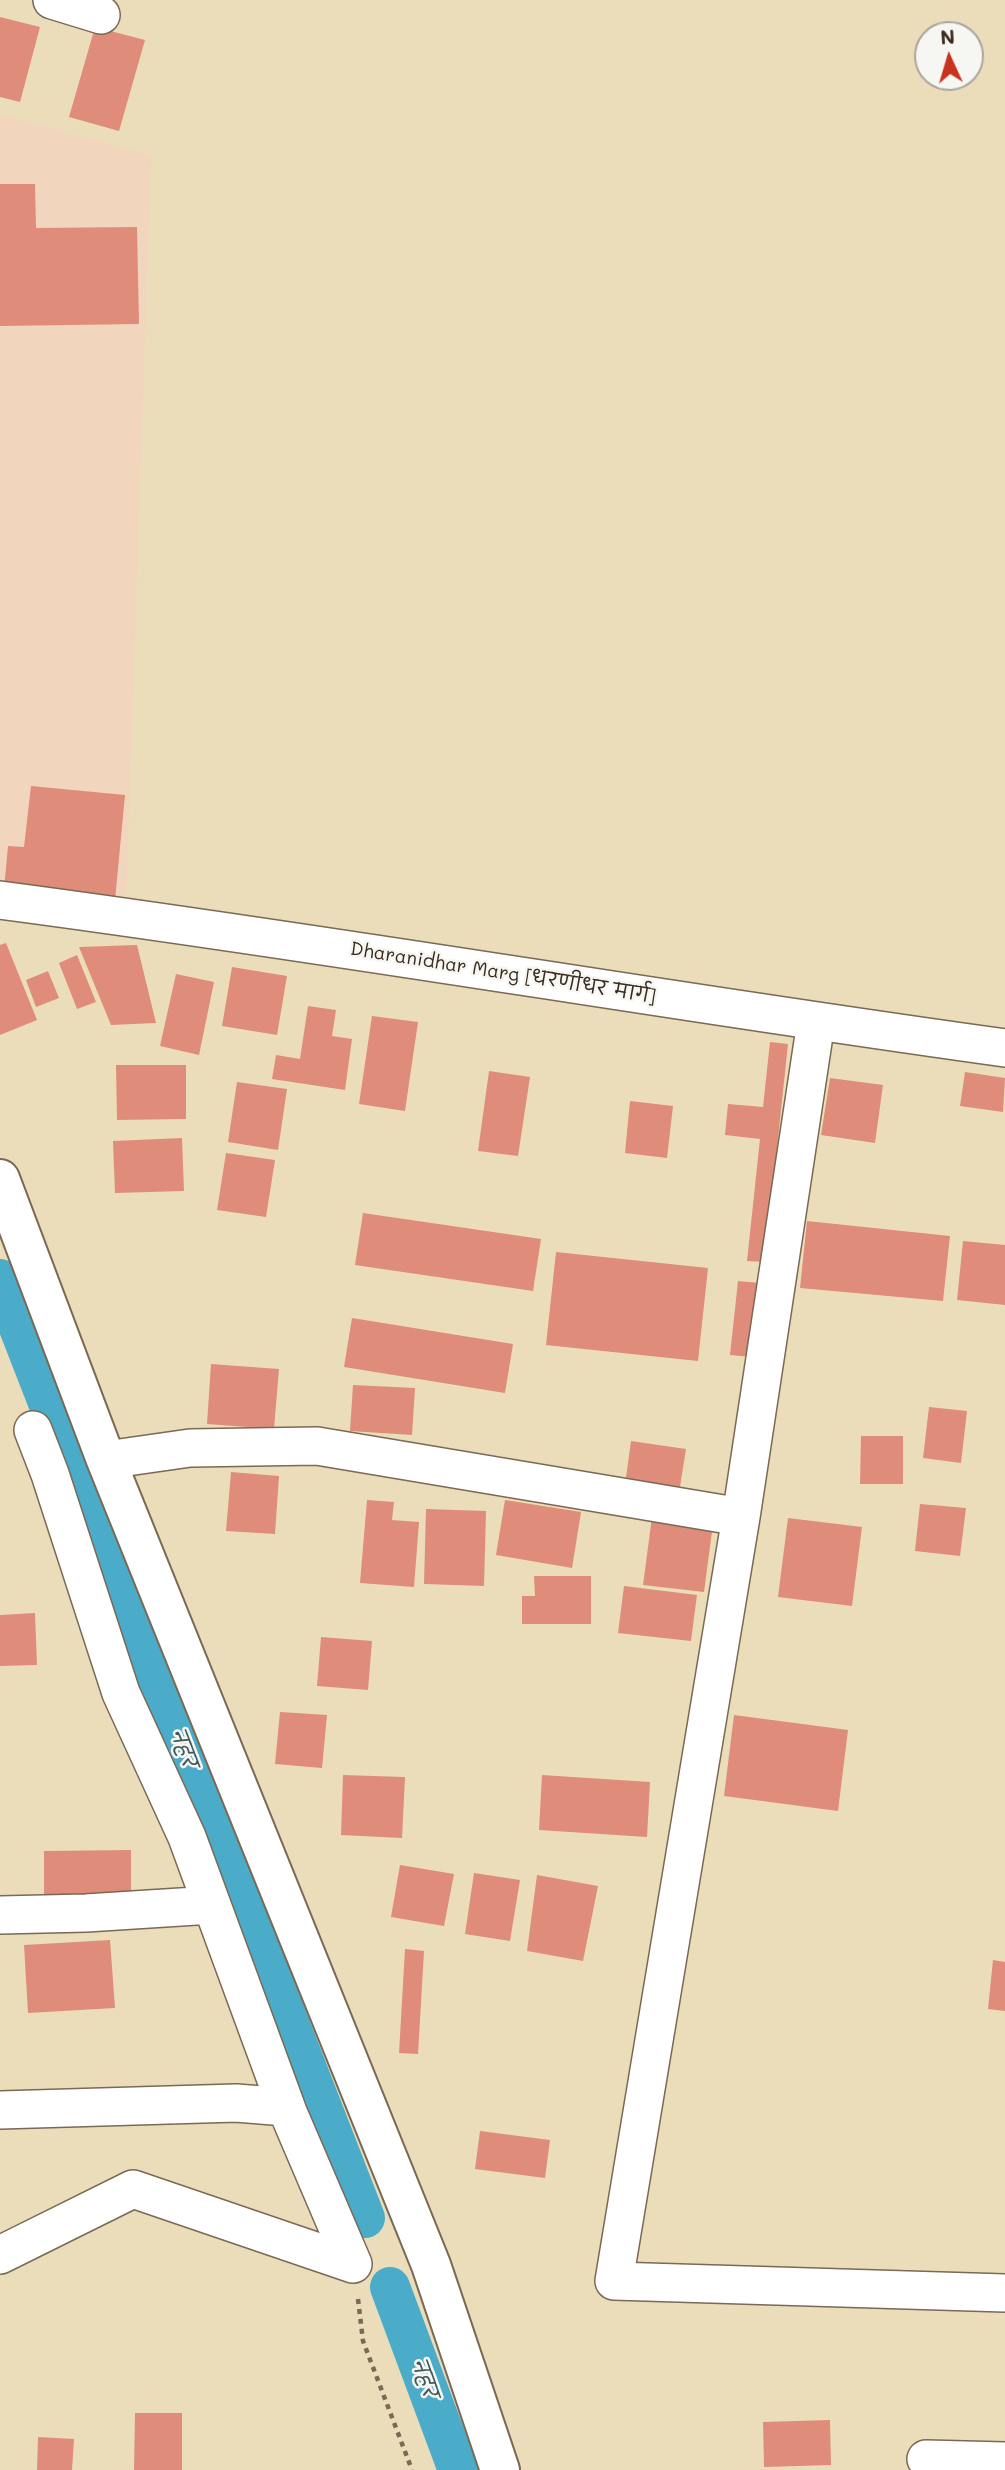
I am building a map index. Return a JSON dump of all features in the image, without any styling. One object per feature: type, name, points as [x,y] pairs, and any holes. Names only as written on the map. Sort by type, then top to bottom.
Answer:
[{"type":"street","points":[[52,0],[101,15]]},
{"type":"street","name":"Dharanidhar Marg [धरणीधर मार्ग]","points":[[0,900],[126,916],[816,1022],[1005,1048]]},
{"type":"street","points":[[816,1022],[741,1517],[614,2281],[1005,2293]]},
{"type":"street","points":[[0,1179],[106,1460],[431,2265],[500,2470]]},
{"type":"street","points":[[33,1430],[50,1474],[121,1693],[187,1837],[286,2107],[353,2264]]},
{"type":"street","points":[[106,1460],[190,1447],[317,1446],[741,1517]]},
{"type":"street","points":[[0,1915],[212,1905]]},
{"type":"street","points":[[0,2110],[236,2103],[286,2107]]},
{"type":"street","points":[[0,2255],[133,2189],[353,2264]]},
{"type":"street","points":[[926,2459],[1005,2461]]},
{"type":"path","points":[[353,2264],[363,2341],[412,2470]]},
{"type":"shaded area","points":[[0,114],[151,156],[126,902],[0,892]]},
{"type":"building","points":[[0,17],[40,27],[20,102],[0,97]]},
{"type":"building","points":[[95,27],[145,40],[119,131],[69,117]]},
{"type":"building","points":[[0,184],[35,184],[36,228],[137,227],[139,324],[0,326]]},
{"type":"building","points":[[31,786],[125,795],[115,900],[4,889],[8,846],[24,847]]},
{"type":"building","points":[[6,943],[37,1020],[0,1035],[0,945]]},
{"type":"building","points":[[137,945],[156,1023],[111,1025],[79,947]]},
{"type":"building","points":[[77,955],[96,1002],[77,1009],[59,963]]},
{"type":"building","points":[[232,967],[287,976],[277,1035],[222,1026]]},
{"type":"building","points":[[48,971],[59,998],[36,1007],[26,980]]},
{"type":"building","points":[[176,974],[214,982],[199,1055],[160,1046]]},
{"type":"building","points":[[308,1006],[336,1010],[332,1036],[352,1039],[345,1090],[272,1079],[276,1055],[300,1059]]},
{"type":"building","points":[[372,1016],[418,1022],[405,1111],[359,1104]]},
{"type":"building","points":[[770,1042],[788,1044],[765,1262],[747,1261],[760,1139],[725,1135],[728,1104],[763,1107]]},
{"type":"building","points":[[116,1065],[186,1065],[186,1119],[117,1120]]},
{"type":"building","points":[[489,1071],[530,1077],[518,1156],[478,1151]]},
{"type":"building","points":[[965,1072],[1005,1078],[1003,1112],[960,1106]]},
{"type":"building","points":[[830,1078],[883,1085],[875,1143],[821,1135]]},
{"type":"building","points":[[237,1082],[287,1089],[278,1150],[228,1142]]},
{"type":"building","points":[[630,1101],[673,1106],[667,1158],[625,1153]]},
{"type":"building","points":[[182,1138],[184,1191],[115,1193],[113,1141]]},
{"type":"building","points":[[226,1153],[275,1160],[266,1217],[217,1210]]},
{"type":"building","points":[[363,1213],[541,1239],[533,1291],[355,1265]]},
{"type":"building","points":[[807,1221],[950,1236],[943,1301],[800,1288]]},
{"type":"building","points":[[963,1241],[1005,1245],[1005,1305],[957,1300]]},
{"type":"building","points":[[556,1252],[708,1268],[698,1361],[546,1345]]},
{"type":"building","points":[[738,1281],[760,1283],[752,1357],[730,1355]]},
{"type":"building","points":[[352,1318],[513,1344],[505,1393],[344,1367]]},
{"type":"building","points":[[211,1364],[279,1369],[274,1429],[207,1424]]},
{"type":"building","points":[[353,1385],[415,1388],[412,1435],[350,1431]]},
{"type":"building","points":[[929,1407],[967,1411],[961,1463],[923,1458]]},
{"type":"building","points":[[861,1436],[903,1436],[903,1484],[860,1484]]},
{"type":"building","points":[[631,1441],[686,1449],[679,1493],[625,1485]]},
{"type":"building","points":[[231,1472],[279,1476],[275,1534],[226,1531]]},
{"type":"building","points":[[367,1500],[394,1502],[392,1520],[419,1522],[414,1587],[360,1583]]},
{"type":"building","points":[[505,1500],[581,1512],[572,1568],[496,1555]]},
{"type":"building","points":[[920,1504],[966,1508],[960,1556],[915,1551]]},
{"type":"building","points":[[426,1509],[486,1511],[484,1586],[424,1584]]},
{"type":"building","points":[[652,1517],[713,1524],[704,1592],[643,1585]]},
{"type":"building","points":[[788,1518],[862,1527],[852,1606],[778,1597]]},
{"type":"building","points":[[534,1576],[591,1576],[591,1624],[522,1624],[522,1596],[535,1596]]},
{"type":"building","points":[[624,1586],[697,1595],[691,1641],[618,1633]]},
{"type":"building","points":[[35,1613],[37,1665],[0,1666],[0,1615]]},
{"type":"building","points":[[321,1637],[372,1641],[368,1690],[317,1686]]},
{"type":"building","points":[[280,1712],[327,1715],[322,1768],[275,1764]]},
{"type":"building","points":[[734,1715],[848,1730],[838,1811],[724,1796]]},
{"type":"building","points":[[343,1775],[405,1777],[402,1838],[341,1835]]},
{"type":"building","points":[[542,1775],[650,1782],[647,1837],[539,1830]]},
{"type":"building","points":[[131,1850],[131,1894],[44,1895],[44,1851]]},
{"type":"building","points":[[400,1865],[454,1874],[444,1926],[391,1917]]},
{"type":"building","points":[[474,1873],[520,1880],[510,1941],[465,1934]]},
{"type":"building","points":[[537,1875],[598,1886],[583,1961],[527,1951]]},
{"type":"building","points":[[110,1940],[115,2008],[28,2013],[24,1945]]},
{"type":"building","points":[[405,1949],[424,1951],[418,2054],[399,2053]]},
{"type":"building","points":[[993,1960],[1005,1962],[1005,2011],[988,2009]]},
{"type":"building","points":[[480,2131],[550,2140],[545,2178],[475,2169]]},
{"type":"building","points":[[135,2413],[182,2413],[182,2470],[134,2470]]},
{"type":"building","points":[[830,2420],[831,2465],[764,2467],[763,2422]]},
{"type":"building","points":[[38,2437],[74,2439],[72,2470],[37,2470]]},
{"type":"waterway","name":"नहर","points":[[0,1279],[365,2218]]},
{"type":"waterway","name":"नहर","points":[[390,2287],[458,2470]]}]
